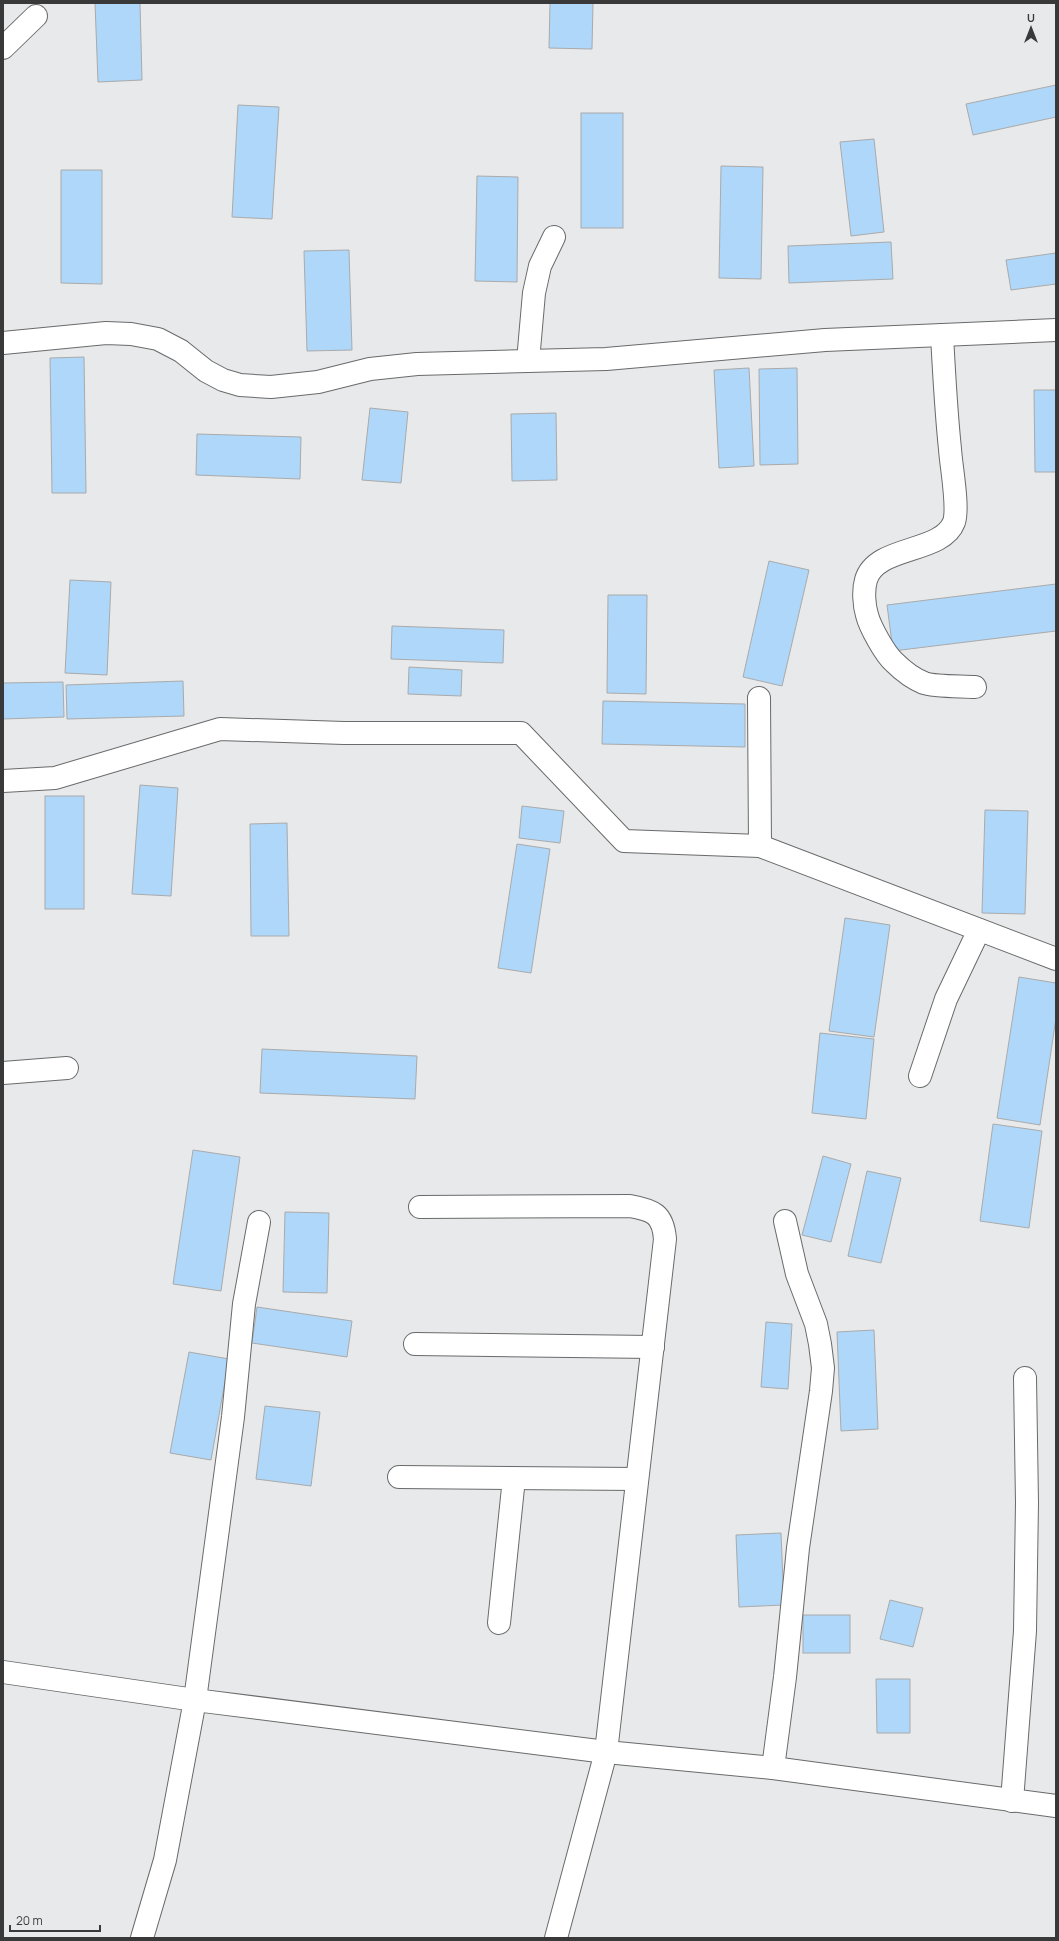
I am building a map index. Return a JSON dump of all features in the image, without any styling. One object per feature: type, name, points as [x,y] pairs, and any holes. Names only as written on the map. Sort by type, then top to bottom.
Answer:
[{"type":"street","points":[[3,48],[36,16]]},
{"type":"street","points":[[528,361],[534,293],[540,266],[554,237]]},
{"type":"street","points":[[3,343],[106,333],[131,334],[158,339],[181,351],[206,371],[223,380],[240,385],[271,387],[318,382],[370,369],[417,364],[606,359],[825,340],[1056,330]]},
{"type":"street","points":[[942,335],[946,410],[954,492],[954,521],[948,531],[938,539],[896,554],[879,563],[869,572],[866,579],[864,593],[867,616],[894,662],[925,683],[975,687]]},
{"type":"street","points":[[758,698],[760,846]]},
{"type":"street","points":[[3,781],[55,778],[220,729],[344,733],[521,733],[624,841],[760,846],[1056,959]]},
{"type":"street","points":[[920,1076],[946,999],[979,930]]},
{"type":"street","points":[[3,1073],[67,1068]]},
{"type":"street","points":[[420,1208],[630,1206],[645,1209],[658,1215],[664,1226],[665,1239],[606,1752],[556,1938]]},
{"type":"street","points":[[773,1768],[785,1676],[798,1548],[820,1399],[823,1368],[816,1324],[797,1274],[785,1221]]},
{"type":"street","points":[[142,1938],[165,1860],[195,1700],[233,1417],[244,1304],[259,1222]]},
{"type":"street","points":[[415,1344],[653,1347]]},
{"type":"street","points":[[1012,1801],[1025,1631],[1027,1503],[1025,1378]]},
{"type":"street","points":[[399,1477],[637,1479]]},
{"type":"street","points":[[499,1623],[514,1478]]},
{"type":"street","points":[[3,1672],[195,1700],[606,1752],[773,1768],[1056,1806]]},
{"type":"building","points":[[95,3],[140,3],[142,80],[98,82]]},
{"type":"building","points":[[550,3],[593,3],[592,49],[549,48]]},
{"type":"building","points":[[1056,85],[1056,117],[973,135],[966,104]]},
{"type":"building","points":[[238,105],[279,107],[272,219],[232,217]]},
{"type":"building","points":[[581,113],[623,113],[623,228],[581,228]]},
{"type":"building","points":[[874,139],[884,232],[851,236],[840,142]]},
{"type":"building","points":[[721,166],[763,167],[761,279],[719,278]]},
{"type":"building","points":[[61,170],[102,170],[102,284],[61,283]]},
{"type":"building","points":[[477,176],[518,177],[517,282],[475,281]]},
{"type":"building","points":[[891,242],[893,279],[789,283],[788,246]]},
{"type":"building","points":[[349,250],[352,350],[307,351],[304,251]]},
{"type":"building","points":[[1056,253],[1056,284],[1011,290],[1006,260]]},
{"type":"building","points":[[84,357],[86,493],[52,493],[50,358]]},
{"type":"building","points":[[749,368],[754,466],[719,468],[714,370]]},
{"type":"building","points":[[797,368],[798,464],[760,465],[759,369]]},
{"type":"building","points":[[1034,390],[1056,390],[1056,472],[1035,472]]},
{"type":"building","points":[[370,408],[408,412],[401,483],[362,480]]},
{"type":"building","points":[[556,413],[557,480],[512,481],[511,414]]},
{"type":"building","points":[[197,434],[301,437],[300,479],[196,475]]},
{"type":"building","points":[[769,561],[809,570],[782,686],[743,677]]},
{"type":"building","points":[[70,580],[111,582],[107,675],[65,673]]},
{"type":"building","points":[[1056,584],[1056,631],[893,651],[887,605]]},
{"type":"building","points":[[608,595],[647,595],[646,694],[607,693]]},
{"type":"building","points":[[392,626],[504,630],[503,663],[391,659]]},
{"type":"building","points":[[409,667],[462,670],[461,696],[408,694]]},
{"type":"building","points":[[183,681],[184,716],[67,719],[66,685]]},
{"type":"building","points":[[63,682],[64,717],[3,719],[3,683]]},
{"type":"building","points":[[603,701],[745,704],[745,747],[602,744]]},
{"type":"building","points":[[140,785],[178,788],[171,896],[132,894]]},
{"type":"building","points":[[45,796],[84,796],[84,909],[45,909]]},
{"type":"building","points":[[522,806],[564,811],[560,843],[519,838]]},
{"type":"building","points":[[985,810],[1028,811],[1025,914],[982,913]]},
{"type":"building","points":[[287,823],[289,936],[251,936],[250,824]]},
{"type":"building","points":[[517,844],[550,849],[531,973],[498,968]]},
{"type":"building","points":[[845,918],[890,925],[874,1037],[829,1031]]},
{"type":"building","points":[[1019,977],[1056,983],[1056,1018],[1040,1125],[997,1118]]},
{"type":"building","points":[[820,1033],[874,1039],[866,1119],[812,1113]]},
{"type":"building","points":[[262,1049],[417,1056],[415,1099],[260,1093]]},
{"type":"building","points":[[993,1124],[1042,1131],[1029,1228],[980,1221]]},
{"type":"building","points":[[193,1150],[240,1157],[221,1291],[173,1284]]},
{"type":"building","points":[[823,1156],[851,1164],[831,1242],[802,1235]]},
{"type":"building","points":[[867,1171],[901,1178],[881,1263],[848,1256]]},
{"type":"building","points":[[285,1212],[329,1213],[327,1293],[283,1292]]},
{"type":"building","points":[[257,1307],[352,1321],[347,1357],[252,1343]]},
{"type":"building","points":[[766,1322],[792,1324],[788,1389],[761,1387]]},
{"type":"building","points":[[874,1330],[878,1429],[841,1431],[837,1332]]},
{"type":"building","points":[[189,1352],[229,1359],[211,1460],[170,1453]]},
{"type":"building","points":[[265,1406],[320,1412],[311,1486],[256,1479]]},
{"type":"building","points":[[781,1533],[784,1605],[739,1607],[736,1535]]},
{"type":"building","points":[[890,1600],[923,1608],[913,1647],[880,1639]]},
{"type":"building","points":[[803,1615],[850,1615],[850,1653],[803,1653]]},
{"type":"building","points":[[876,1679],[910,1679],[910,1733],[877,1733]]}]
